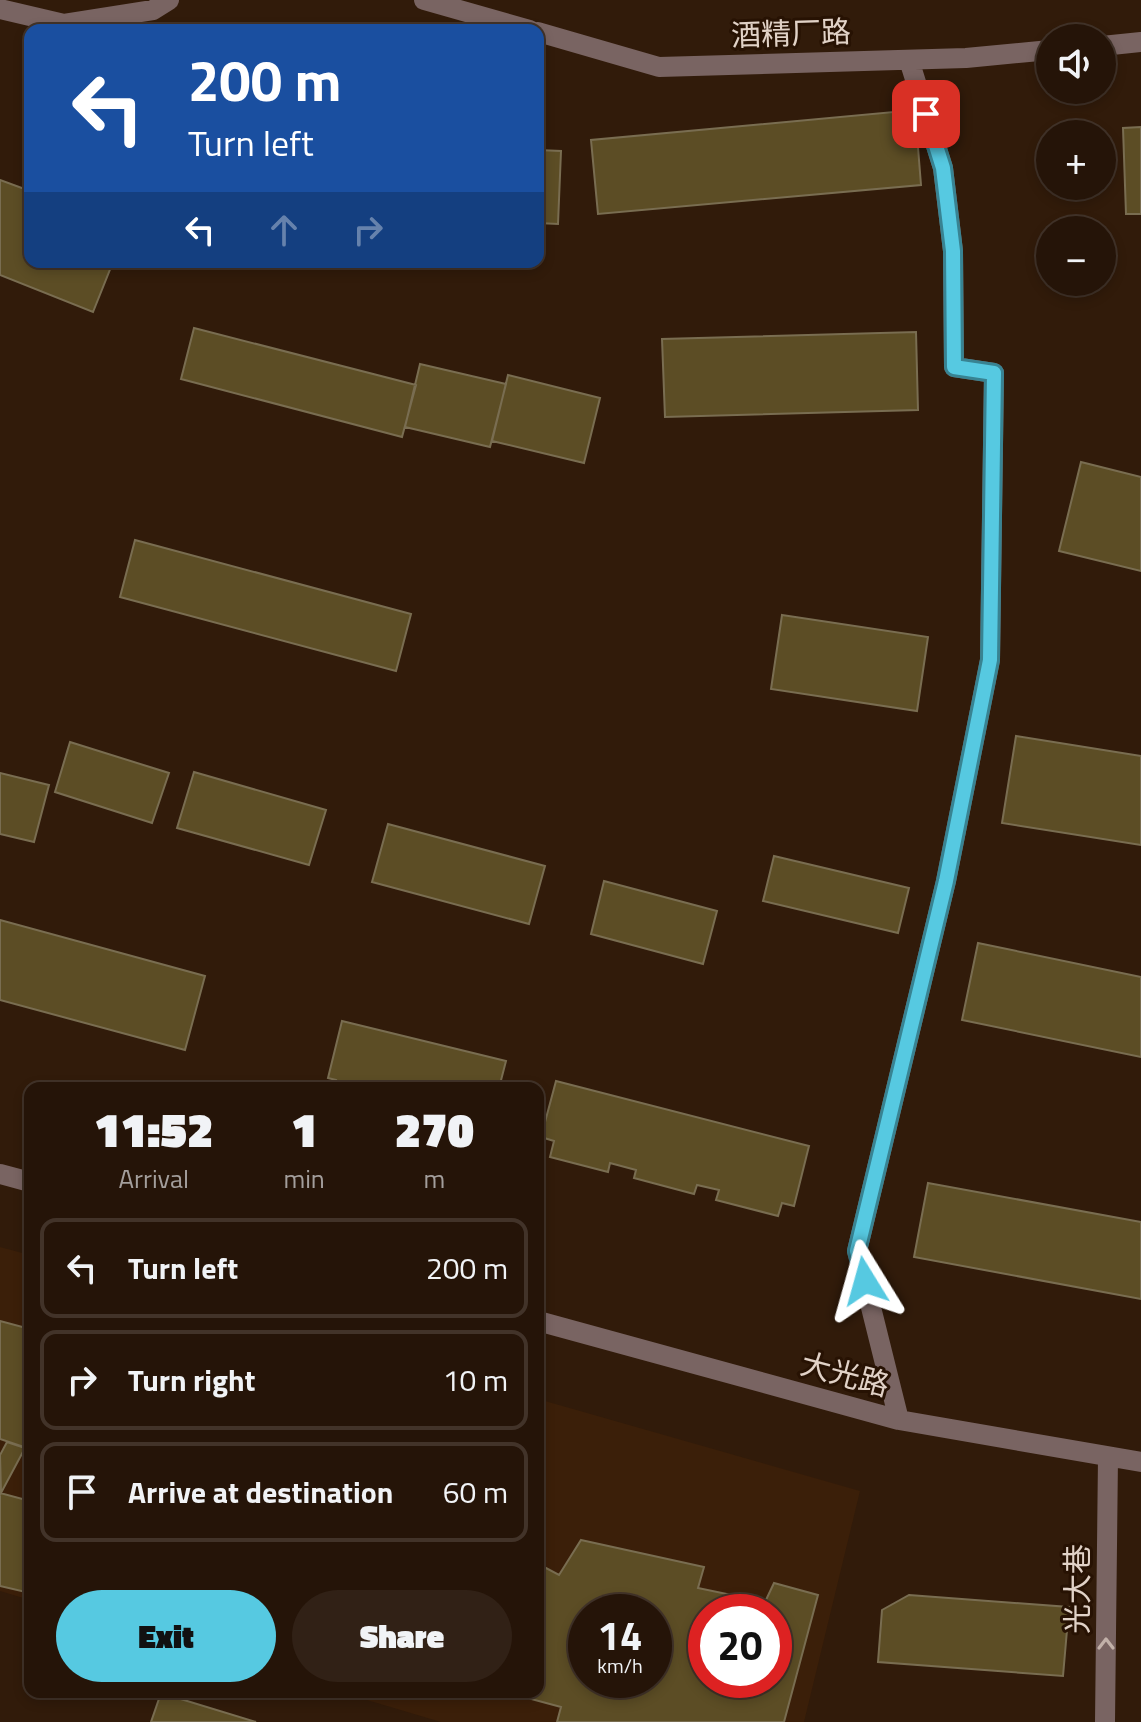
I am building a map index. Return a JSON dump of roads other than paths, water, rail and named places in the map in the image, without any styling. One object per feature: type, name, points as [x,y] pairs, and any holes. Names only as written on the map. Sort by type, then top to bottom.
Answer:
[{"type":"street","points":[[0,9],[64,24],[153,10],[169,0]]},
{"type":"street","points":[[424,0],[509,24]]},
{"type":"street","name":"酒精厂路","points":[[544,34],[659,67],[909,60],[1036,51]]},
{"type":"street","points":[[1116,45],[1141,42]]},
{"type":"street","points":[[899,1420],[857,1251],[946,881],[990,660],[994,373],[954,367],[953,251],[943,168],[909,60]]},
{"type":"street","points":[[0,1174],[24,1180]]},
{"type":"street","name":"大光路","points":[[544,1323],[899,1420],[1141,1462]]},
{"type":"street","name":"光大巷","points":[[1105,1722],[1108,1457]]}]
